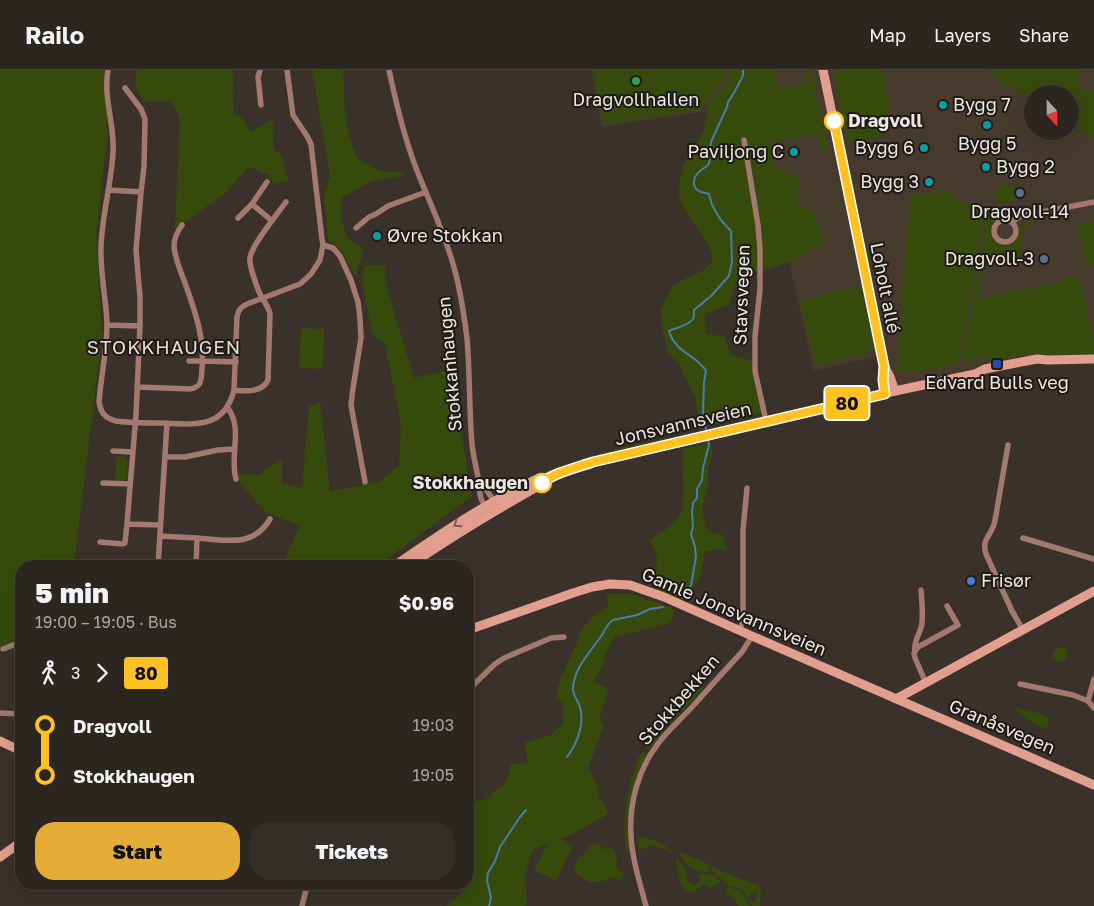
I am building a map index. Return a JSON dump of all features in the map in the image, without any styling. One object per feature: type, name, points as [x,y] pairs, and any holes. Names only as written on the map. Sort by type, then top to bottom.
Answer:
[{"type":"street","points":[[108,70],[107,86],[113,144],[100,255],[107,325],[99,402],[104,415],[111,420],[167,424],[203,424],[217,418],[227,407],[234,390],[238,313],[244,306],[300,284],[311,274],[321,255],[323,245],[311,144],[308,136],[293,115],[287,70]]},
{"type":"street","points":[[260,70],[258,77],[261,105]]},
{"type":"street","name":"Stokkanhaugen","points":[[389,70],[396,104],[406,137],[455,271],[464,315],[468,350],[472,443],[479,492],[484,506]]},
{"type":"street","name":"Loholt allé","points":[[823,70],[884,366],[885,394]]},
{"type":"street","points":[[100,542],[125,543],[128,524],[137,387],[140,298],[136,250],[144,167],[145,119],[141,109],[125,88]]},
{"type":"street","name":"Stavsvegen","points":[[744,140],[758,225],[760,289],[755,336],[755,371],[766,421]]},
{"type":"street","points":[[238,218],[252,204],[267,182]]},
{"type":"street","points":[[108,190],[141,192]]},
{"type":"street","points":[[356,228],[369,217],[388,206],[426,192]]},
{"type":"street","points":[[234,390],[255,390],[265,385],[268,380],[270,316],[268,304],[262,299],[251,269],[250,257],[254,248],[286,202]]},
{"type":"street","points":[[1011,222],[1021,216],[1094,202]]},
{"type":"street","points":[[252,204],[272,221]]},
{"type":"street","points":[[137,387],[195,388],[200,383],[203,361],[202,340],[174,244],[175,236],[182,225]]},
{"type":"street","points":[[323,245],[333,248],[340,256],[358,302],[361,338],[351,405],[365,482]]},
{"type":"street","points":[[107,325],[140,326]]},
{"type":"street","name":"Jonsvannsveien","points":[[403,560],[484,506],[539,478],[547,478],[572,468],[766,421],[975,374],[986,375],[1048,360],[1094,359]]},
{"type":"street","points":[[189,361],[236,362]]},
{"type":"street","name":"Loholt allé","points":[[884,366],[895,391]]},
{"type":"street","points":[[227,407],[236,425],[234,469],[236,480]]},
{"type":"street","points":[[158,560],[167,424]]},
{"type":"street","points":[[1008,445],[994,526],[986,538],[984,546],[1008,602],[1023,630]]},
{"type":"street","points":[[165,457],[185,457],[218,450],[235,449]]},
{"type":"street","points":[[113,451],[132,452]]},
{"type":"street","name":"Stokkanhaugen","points":[[478,478],[494,501]]},
{"type":"street","name":"Jonsvannsveien","points":[[418,560],[493,512],[542,484],[547,478]]},
{"type":"street","points":[[103,483],[130,484]]},
{"type":"street","points":[[739,630],[743,622],[744,530],[747,488]]},
{"type":"street","points":[[484,506],[493,512],[494,501]]},
{"type":"street","points":[[160,536],[248,539],[262,531],[270,519]]},
{"type":"street","points":[[128,524],[160,525]]},
{"type":"street","points":[[196,560],[197,538]]},
{"type":"street","points":[[1023,538],[1094,559]]},
{"type":"street","name":"Gamle Jonsvannsveien","points":[[474,628],[573,593],[603,585],[630,585],[649,591],[896,699]]},
{"type":"street","points":[[921,590],[922,623],[914,645],[915,658],[926,683]]},
{"type":"street","points":[[896,699],[1094,591]]},
{"type":"street","points":[[915,651],[918,647],[958,625],[947,606]]},
{"type":"street","name":"Stokkbekken","points":[[646,906],[633,852],[631,835],[631,815],[641,773],[651,753],[663,738],[742,652],[752,636]]},
{"type":"street","points":[[474,684],[504,658],[551,638],[564,637]]},
{"type":"street","points":[[3,649],[15,644]]},
{"type":"street","points":[[1088,702],[1094,679]]},
{"type":"street","points":[[1020,684],[1074,695],[1088,702],[1094,708]]},
{"type":"street","name":"Granåsvegen","points":[[896,699],[1094,785]]},
{"type":"street","points":[[0,713],[15,714]]},
{"type":"street","points":[[0,741],[15,748]]},
{"type":"street","points":[[0,857],[15,846]]},
{"type":"street","points":[[302,906],[306,890]]},
{"type":"shaded area","points":[[591,70],[1094,70],[1094,359],[1048,360],[885,394],[880,380],[877,356],[814,371],[792,275],[760,103],[602,127]]},
{"type":"green space","points":[[0,70],[104,70],[107,96],[107,136],[96,236],[102,336],[75,556],[74,560],[15,560],[15,643],[0,649]]},
{"type":"green space","points":[[137,70],[233,70],[234,115],[242,118],[250,132],[273,119],[274,149],[281,155],[289,181],[273,184],[269,175],[249,167],[223,195],[175,229],[180,117],[171,101],[144,101],[135,87]]},
{"type":"green space","points":[[312,70],[343,70],[345,111],[349,135],[357,158],[371,167],[384,172],[399,172],[407,175],[372,181],[341,198],[342,220],[346,236],[364,250],[355,277],[344,254],[328,239],[324,197],[330,176]]},
{"type":"green space","points":[[592,70],[726,70],[726,76],[700,110],[603,124]]},
{"type":"green space","points":[[730,70],[775,70],[780,89],[807,83],[805,71],[811,70],[829,150],[822,151],[818,133],[771,143],[773,166],[802,180],[797,192],[798,200],[815,212],[823,242],[794,261],[738,277],[729,305],[705,314],[706,333],[724,337],[732,356],[752,361],[755,385],[762,413],[714,425],[710,415],[702,417],[698,414],[695,396],[680,365],[668,353],[661,321],[661,309],[671,289],[679,282],[704,270],[712,262],[707,242],[683,207],[679,187],[685,162],[704,131],[710,102],[728,81]]},
{"type":"green space","points":[[836,70],[882,70],[890,109],[884,120],[885,132],[882,137],[849,144],[834,75]]},
{"type":"green space","points":[[987,70],[1079,70],[1078,85],[1024,85],[1024,94],[997,79]]},
{"type":"green space","points":[[1079,90],[1094,91],[1094,139],[1079,128]]},
{"type":"green space","points":[[1001,184],[1009,184],[1015,190],[1015,198],[1009,204],[1001,204],[995,198],[995,190]]},
{"type":"green space","points":[[947,190],[960,202],[986,206],[960,359],[954,364],[940,368],[899,372],[899,336],[910,199]]},
{"type":"green space","points":[[997,211],[999,216],[991,226],[990,234],[999,245],[1012,243],[1024,223],[1037,218],[1035,223],[1029,224],[1024,229],[1019,255],[984,263],[978,299],[1064,281],[1064,278],[1079,275],[1094,343],[1094,355],[1039,357],[1038,352],[990,362],[988,357],[964,361],[988,216]]},
{"type":"green space","points":[[1094,222],[1094,264],[1087,265],[1078,225]]},
{"type":"green space","points":[[385,265],[386,284],[414,378],[448,370],[455,394],[472,496],[386,560],[284,560],[300,525],[266,513],[237,479],[239,474],[259,475],[282,458],[282,484],[302,488],[309,406],[320,403],[330,491],[380,482],[399,465],[401,425],[385,344],[372,333],[362,279],[364,266]]},
{"type":"green space","points":[[862,286],[877,350],[815,365],[800,301]]},
{"type":"green space","points":[[301,328],[324,329],[323,369],[299,368]]},
{"type":"green space","points":[[689,434],[561,468],[506,492],[505,488],[573,462],[608,451]]},
{"type":"green space","points":[[710,443],[713,453],[708,468],[708,485],[702,510],[708,532],[723,535],[726,549],[705,551],[700,579],[684,600],[665,594],[655,588],[657,555],[649,541],[665,530],[679,516],[683,502],[683,449]]},
{"type":"green space","points":[[117,456],[125,457],[128,461],[127,478],[124,481],[115,480]]},
{"type":"green space","points":[[607,594],[632,594],[674,609],[671,623],[615,637],[605,654],[603,667],[593,681],[608,689],[599,720],[604,725],[588,768],[599,788],[598,797],[610,813],[561,839],[573,846],[556,881],[534,870],[547,845],[554,841],[532,851],[525,877],[527,900],[525,906],[446,906],[464,890],[474,890],[474,802],[487,799],[506,782],[511,764],[528,763],[524,743],[549,736],[563,724],[563,702],[555,698],[561,677],[576,645],[580,631],[592,617],[608,607]]},
{"type":"green space","points":[[1056,647],[1068,649],[1065,662],[1051,660]]},
{"type":"green space","points":[[699,685],[703,689],[670,722],[668,718]]},
{"type":"green space","points":[[1016,708],[1042,714],[1049,719],[1047,730],[1019,714]]},
{"type":"green space","points":[[662,724],[666,729],[651,748],[646,748],[646,745]]},
{"type":"green space","points":[[643,752],[646,755],[636,777],[628,813],[630,849],[627,851],[625,814],[629,788],[641,753]]},
{"type":"green space","points":[[641,837],[659,843],[674,853],[652,845],[638,850],[637,839]]},
{"type":"green space","points":[[588,845],[601,845],[601,850],[610,848],[615,852],[617,869],[624,873],[620,881],[613,877],[607,880],[590,882],[577,873],[574,867],[576,861],[581,855],[589,851]]},
{"type":"green space","points":[[680,852],[710,865],[708,871],[695,870],[682,857]]},
{"type":"green space","points":[[676,859],[685,869],[690,884],[699,883],[700,878],[698,874],[713,875],[720,881],[710,888],[703,885],[691,892],[686,891],[680,883]]},
{"type":"green space","points":[[712,867],[757,885],[761,889],[760,906],[752,906],[749,902],[750,900],[754,902],[756,900],[757,895],[755,891],[748,899],[743,891],[726,884],[717,874],[711,871]]},
{"type":"green space","points":[[728,887],[742,893],[750,906],[738,906],[737,902],[727,894],[726,889]]},
{"type":"waterway","name":"Stokkbekken","points":[[703,414],[706,371],[702,365],[676,345],[669,331],[691,321],[694,310],[711,296],[729,276],[732,262],[731,231],[720,219],[712,205],[709,194],[698,190],[694,186],[694,180],[697,174],[709,164],[711,142],[728,102],[743,75],[743,70]]},
{"type":"waterway","name":"Stokkbekken","points":[[704,421],[707,433]]},
{"type":"waterway","name":"Stokkbekken","points":[[681,597],[691,585],[696,557],[691,534],[693,527],[692,512],[693,503],[697,498],[697,489],[702,480],[709,445],[708,438]]},
{"type":"waterway","name":"Stokkbekken","points":[[567,757],[577,740],[581,726],[580,707],[573,689],[576,674],[583,660],[613,620],[663,607]]},
{"type":"waterway","name":"Stokkbekken","points":[[489,906],[491,898],[487,880],[488,873],[500,847],[526,810]]},
{"type":"bus line","name":"80","points":[[542,483],[547,478],[593,462],[885,394],[884,366],[834,121]]},
{"type":"place","name":"Dragvollhallen","points":[[636,81]]},
{"type":"place","name":"Bygg 7","points":[[943,105]]},
{"type":"place","name":"Dragvoll","points":[[834,121]]},
{"type":"place","name":"Bygg 5","points":[[987,125]]},
{"type":"place","name":"Bygg 6","points":[[924,148]]},
{"type":"place","name":"Paviljong C","points":[[794,152]]},
{"type":"place","name":"Bygg 2","points":[[986,167]]},
{"type":"place","name":"Bygg 3","points":[[929,182]]},
{"type":"place","name":"Dragvoll-14","points":[[1020,193]]},
{"type":"place","name":"Øvre Stokkan","points":[[377,236]]},
{"type":"place","name":"Dragvoll-3","points":[[1044,259]]},
{"type":"place","name":"Edvard Bulls veg","points":[[997,364]]},
{"type":"place","name":"Stokkhaugen","points":[[542,483]]},
{"type":"place","name":"Frisør","points":[[971,581]]},
{"type":"district","name":"STOKKHAUGEN","points":[[164,347]]}]
